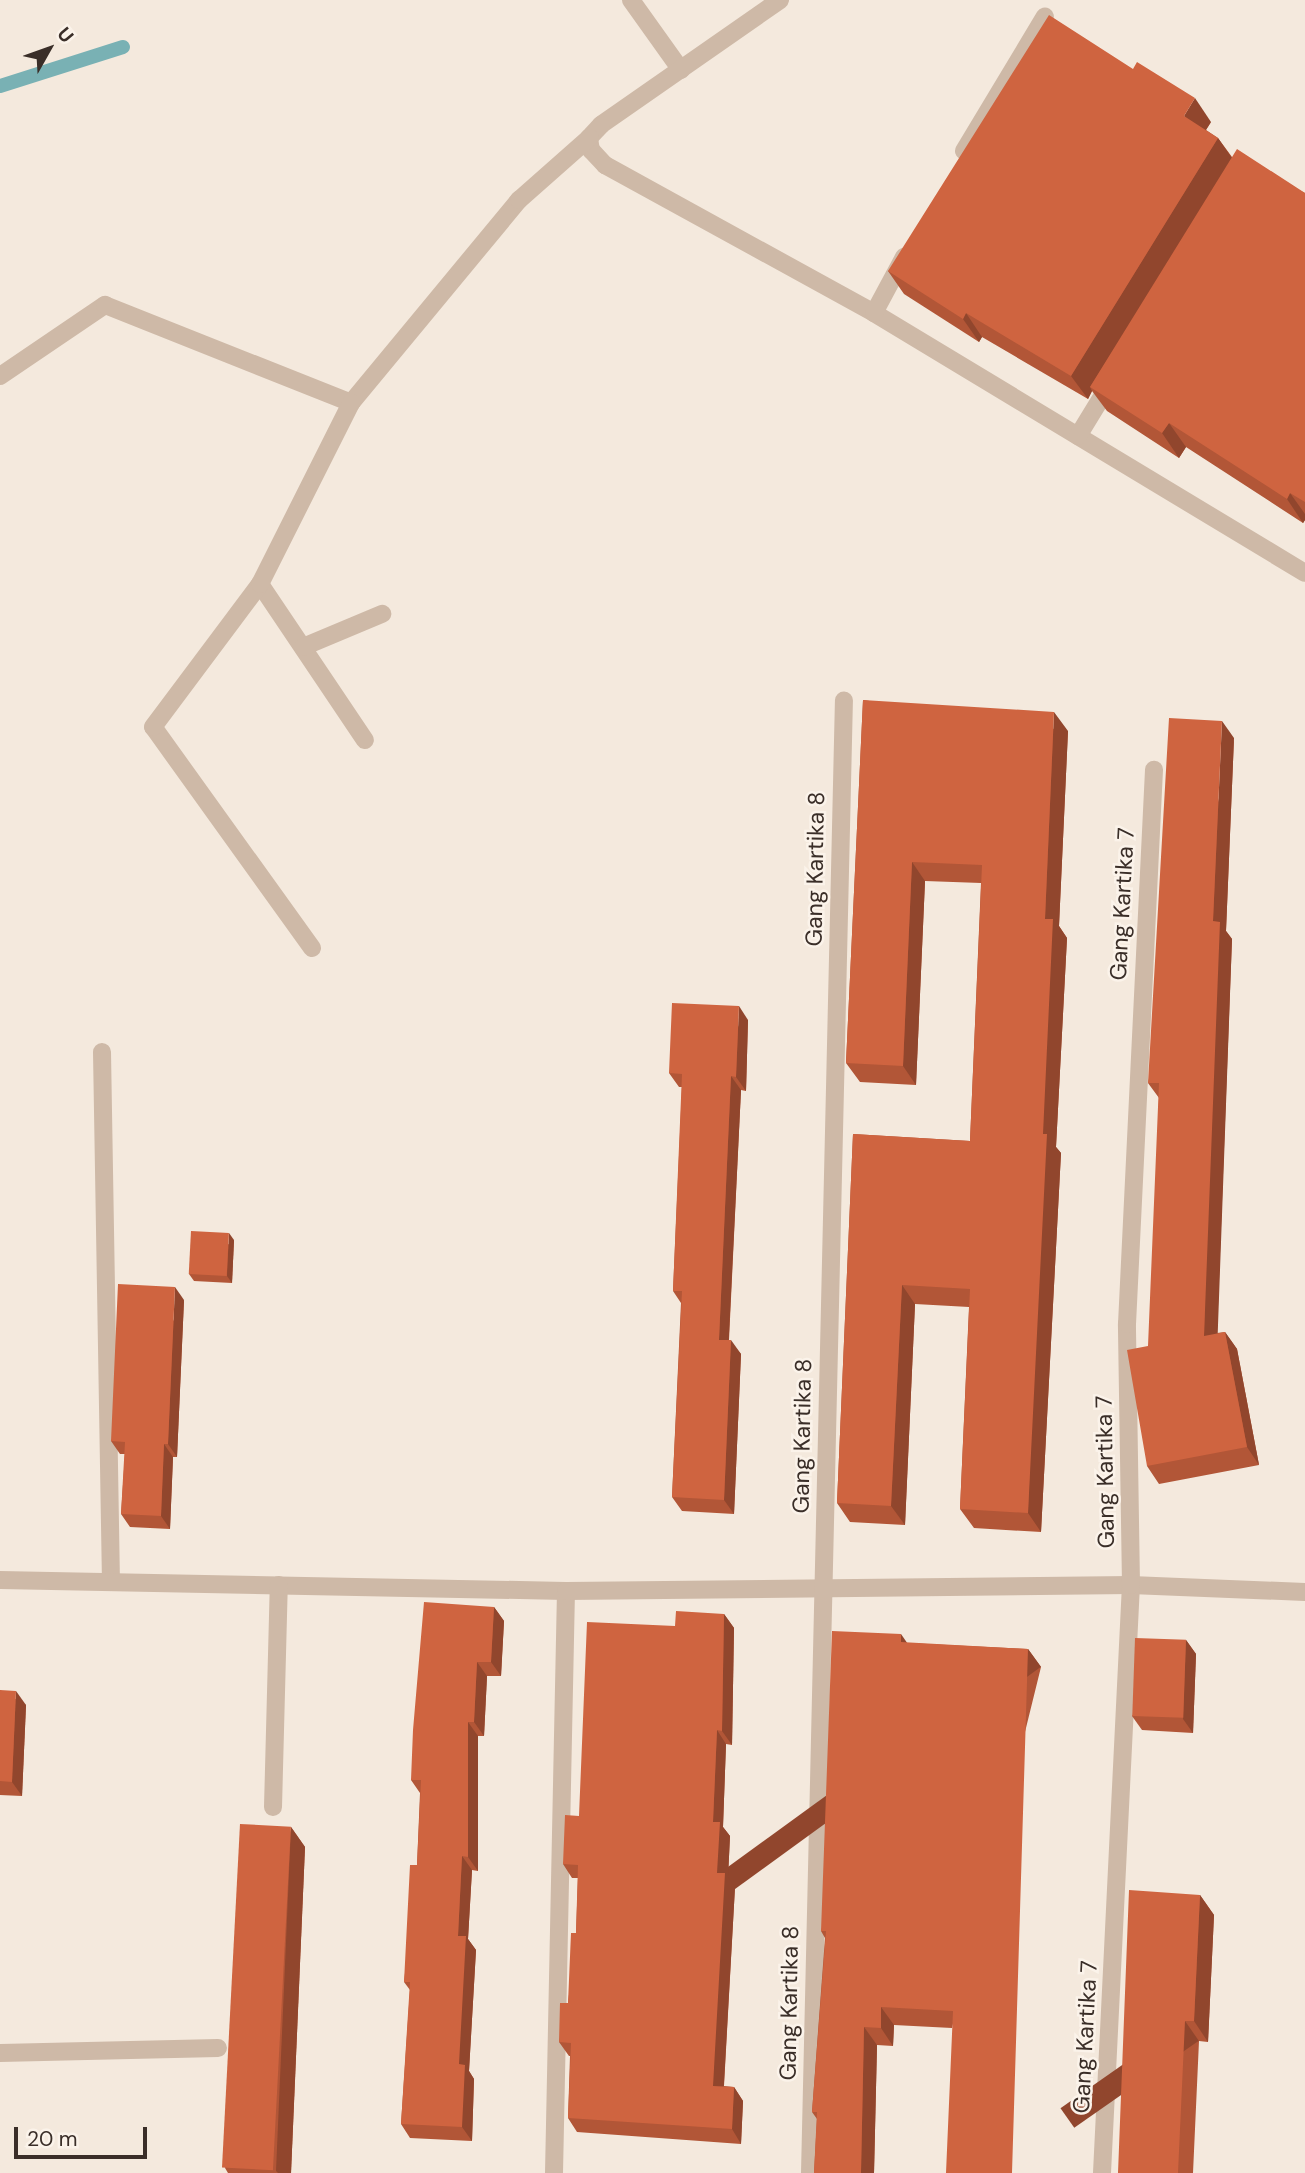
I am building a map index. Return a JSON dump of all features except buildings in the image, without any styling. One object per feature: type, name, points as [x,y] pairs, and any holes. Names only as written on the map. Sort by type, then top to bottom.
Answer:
[{"type":"street","points":[[631,0],[681,70]]},
{"type":"street","points":[[312,948],[153,727],[260,584],[351,403],[519,200],[589,138],[780,0]]},
{"type":"street","points":[[955,165],[1045,16]]},
{"type":"street","points":[[589,138],[592,149],[605,165],[874,313],[1304,569]]},
{"type":"street","points":[[874,313],[911,245]]},
{"type":"street","points":[[0,376],[105,305],[351,403]]},
{"type":"street","points":[[1078,436],[1121,367]]},
{"type":"street","points":[[260,584],[365,740]]},
{"type":"street","points":[[303,647],[382,614]]},
{"type":"street","name":"Gang Kartika 8","points":[[810,2173],[844,700]]},
{"type":"street","name":"Gang Kartika 7","points":[[1102,2173],[1131,1585],[1128,1311],[1153,770]]},
{"type":"street","points":[[102,1052],[111,1582]]},
{"type":"street","points":[[0,1580],[566,1591],[822,1586],[1131,1585],[1305,1592]]},
{"type":"street","points":[[273,1807],[279,1586]]},
{"type":"street","points":[[554,2173],[566,1591]]},
{"type":"street","points":[[0,2053],[218,2048]]},
{"type":"waterway","points":[[0,86],[123,47]]}]
